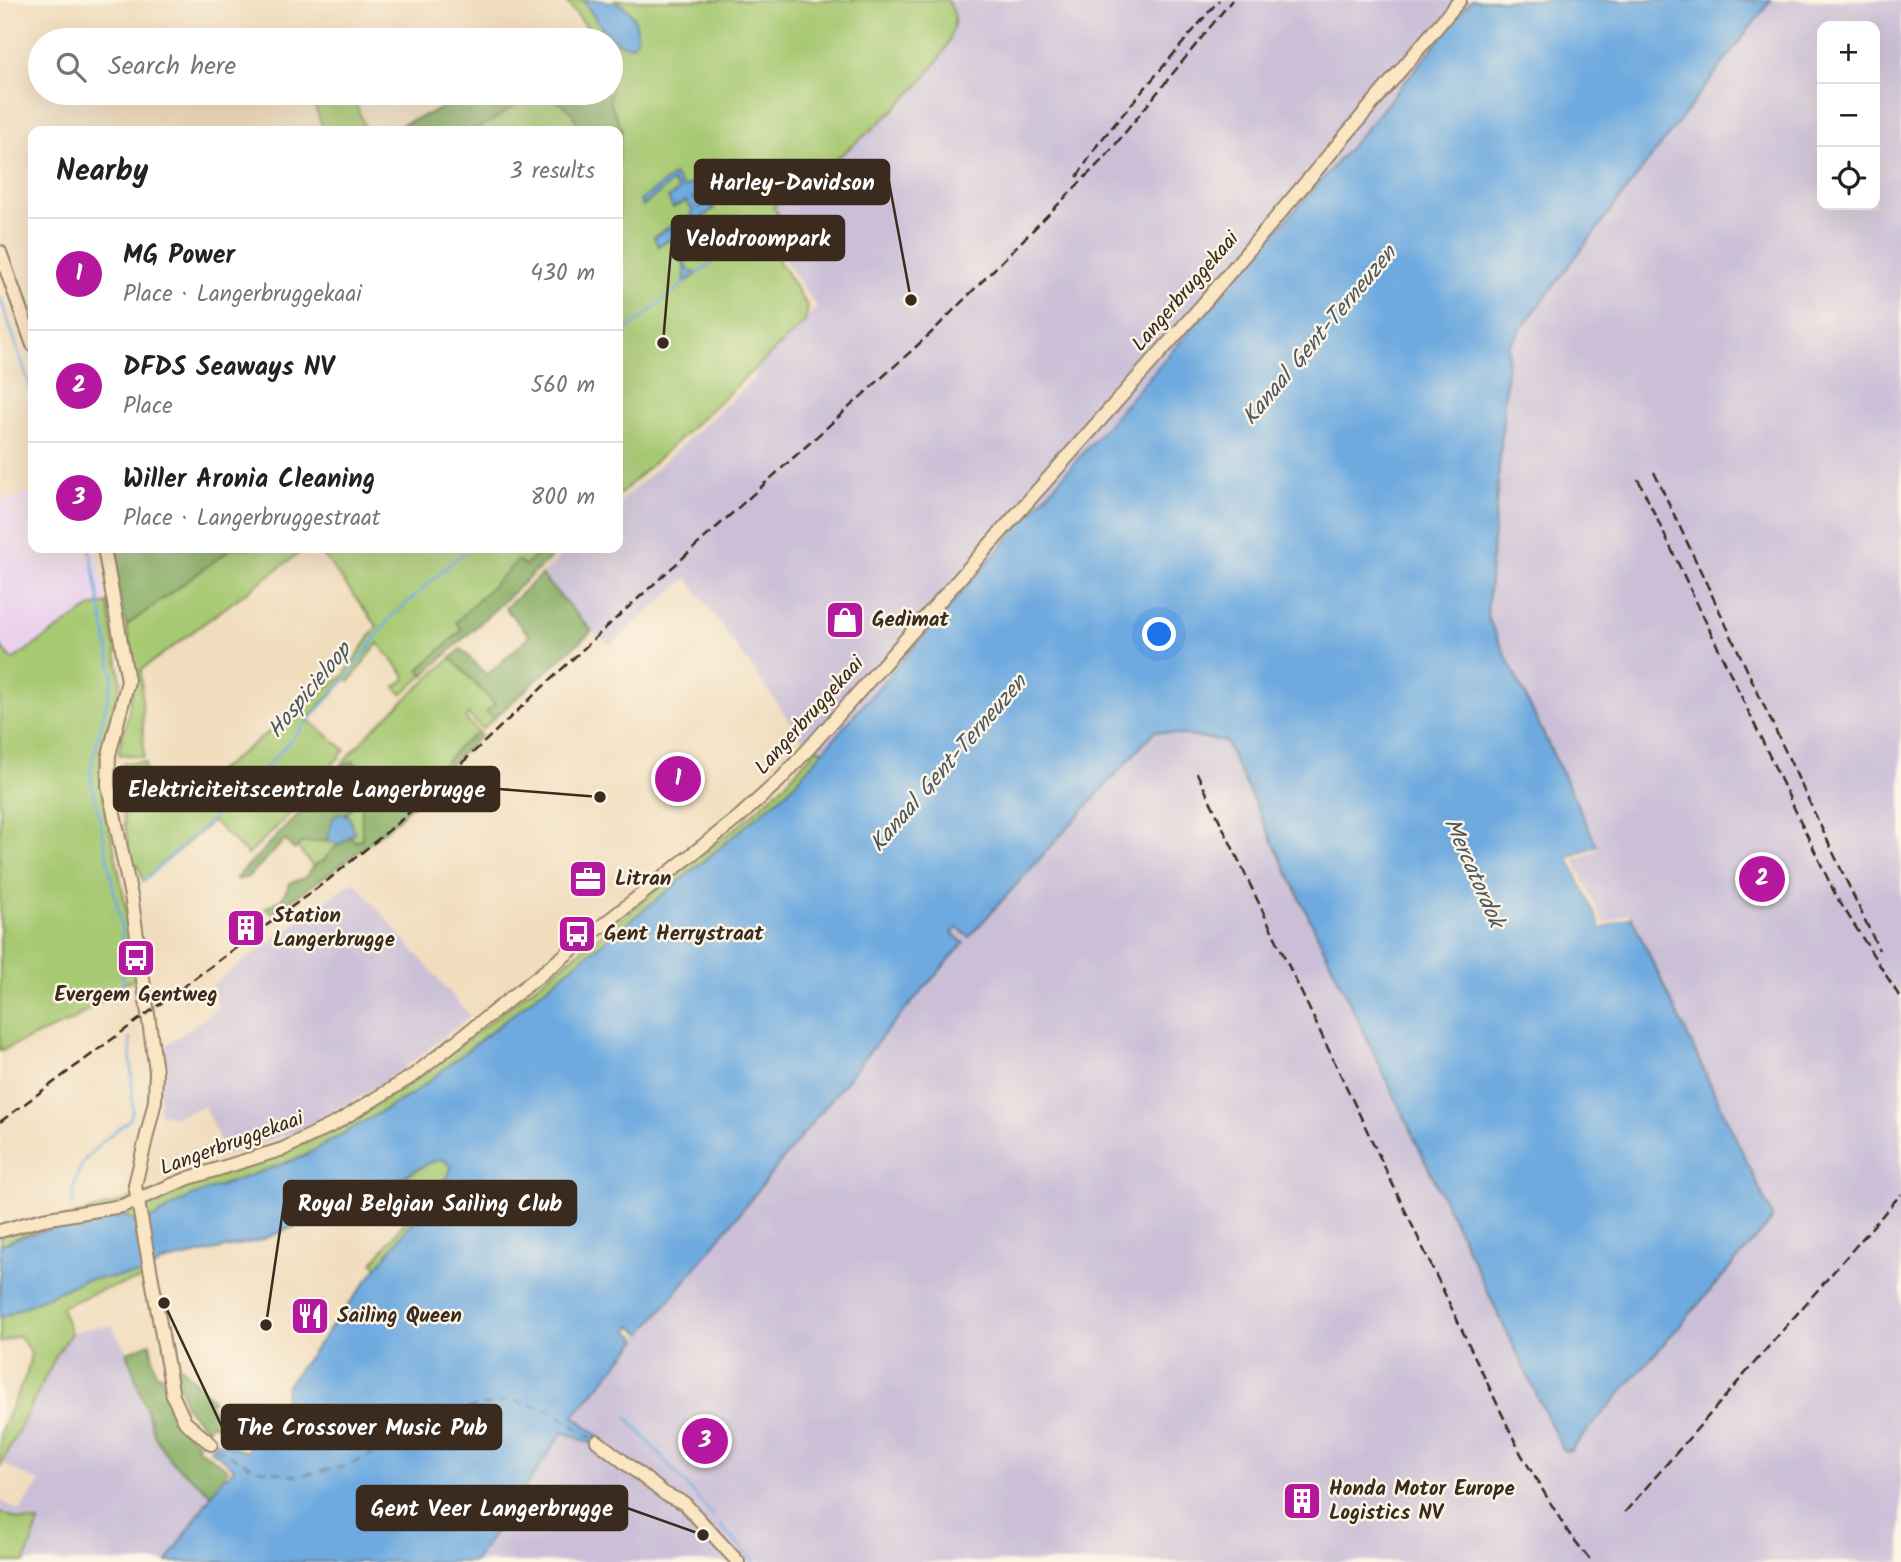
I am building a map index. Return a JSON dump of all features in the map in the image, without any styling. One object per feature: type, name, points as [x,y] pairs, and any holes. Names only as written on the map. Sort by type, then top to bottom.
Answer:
[{"type":"main road","name":"Langerbruggekaai","points":[[0,1231],[43,1219],[122,1206],[189,1178],[256,1158],[311,1137],[393,1089],[717,834],[781,779],[1204,303],[1460,0]]},
{"type":"main road","points":[[0,252],[28,331]]},
{"type":"main road","points":[[105,553],[128,681],[109,755],[108,785],[132,901],[157,1090],[137,1174],[140,1222],[173,1396],[185,1422],[211,1444]]},
{"type":"main road","points":[[597,1441],[665,1494],[684,1503],[738,1562]]},
{"type":"shaded area","points":[[947,0],[1464,0],[1371,123],[825,752],[805,742],[687,578],[611,645],[592,631],[541,575],[565,553],[623,553],[623,499],[756,377],[753,372],[817,307],[763,229],[777,213],[773,207],[902,105],[929,70],[954,14]]},
{"type":"shaded area","points":[[1771,0],[1901,0],[1901,1562],[474,1562],[563,1431],[591,1445],[598,1435],[574,1416],[883,1035],[964,943],[952,933],[957,928],[970,937],[1155,731],[1225,740],[1563,1450],[1571,1451],[1771,1220],[1772,1215],[1602,928],[1569,858],[1597,846],[1487,615],[1509,345]]},
{"type":"shaded area","points":[[28,493],[28,553],[97,553],[108,603],[91,607],[12,661],[0,645],[0,502]]},
{"type":"shaded area","points":[[354,881],[470,1016],[388,1081],[285,1138],[284,1135],[226,1154],[204,1106],[174,1117],[159,1113],[161,1049],[219,1008],[212,985]]},
{"type":"shaded area","points":[[112,1326],[127,1352],[145,1412],[171,1461],[212,1495],[167,1562],[0,1562],[0,1500],[19,1511],[40,1483],[2,1463],[56,1356],[71,1333]]},
{"type":"green space","points":[[565,0],[583,0],[603,28],[587,27]]},
{"type":"green space","points":[[615,0],[947,0],[954,14],[950,38],[935,64],[912,92],[851,147],[773,207],[778,213],[763,229],[754,228],[762,234],[808,307],[805,322],[623,491],[623,126],[397,126],[446,105],[623,105],[623,28],[614,28],[624,6]]},
{"type":"green space","points":[[314,105],[356,105],[364,126],[322,126]]},
{"type":"green space","points":[[446,105],[516,105],[483,126],[400,126]]},
{"type":"green space","points":[[563,105],[611,105],[621,126],[577,126]]},
{"type":"green space","points":[[110,553],[225,553],[126,626]]},
{"type":"green space","points":[[225,553],[299,553],[141,670],[144,757],[119,754],[132,688],[132,658],[126,626]]},
{"type":"green space","points":[[322,553],[539,553],[525,566],[518,561],[457,622],[462,630],[420,669],[424,675],[402,694],[395,687],[405,679],[404,674],[378,643],[350,681],[346,678],[307,719],[345,750],[299,805],[248,855],[213,821],[143,881],[138,865],[132,866],[115,770],[125,763],[145,762],[146,779],[198,786],[344,675],[377,626]]},
{"type":"green space","points":[[539,553],[556,553],[424,675],[419,670],[462,630],[456,622],[518,560],[525,566]]},
{"type":"green space","points":[[541,575],[592,631],[494,718],[486,712],[495,704],[451,658],[461,649],[487,675],[530,636],[505,608]]},
{"type":"green space","points":[[108,603],[121,682],[101,753],[101,786],[125,902],[135,976],[132,981],[123,983],[121,988],[71,1021],[0,1051],[0,645],[12,660],[91,607]]},
{"type":"green space","points":[[451,658],[495,705],[487,712],[494,718],[482,729],[468,714],[465,718],[478,732],[459,747],[428,781],[409,772],[408,789],[400,795],[382,795],[359,765],[339,767],[373,729]]},
{"type":"green space","points":[[478,732],[481,736],[386,829],[272,914],[265,908],[282,899],[290,883],[304,878],[316,864],[325,860],[332,850],[349,837],[357,842],[362,839],[362,796],[351,787],[347,788],[351,808],[329,831],[327,841],[301,843],[294,850],[285,840],[248,877],[237,880],[320,792],[339,767],[353,761],[382,795],[400,795],[408,789],[411,770],[421,773],[428,781],[459,747]]},
{"type":"green space","points":[[817,748],[825,752],[789,790],[670,889],[414,1093],[302,1157],[189,1197],[148,1221],[81,1222],[23,1235],[0,1245],[0,1236],[258,1163],[338,1128],[417,1079],[743,822],[785,784]]},
{"type":"green space","points":[[351,787],[363,796],[365,827],[358,842],[351,838],[354,833],[347,814],[351,808],[347,788]]},
{"type":"green space","points":[[319,840],[340,844],[314,868],[297,847],[300,843]]},
{"type":"green space","points":[[443,1159],[452,1167],[449,1174],[378,1268],[373,1263],[424,1197],[412,1182],[374,1203],[369,1197],[431,1162]]},
{"type":"green space","points":[[146,1272],[143,1279],[101,1290],[61,1307],[71,1333],[56,1356],[0,1467],[0,1432],[27,1373],[31,1353],[19,1335],[0,1343],[0,1318],[84,1280]]},
{"type":"green space","points":[[150,1343],[156,1375],[161,1374],[175,1420],[198,1444],[196,1447],[228,1469],[212,1495],[171,1461],[155,1437],[127,1352]]},
{"type":"green space","points":[[178,1364],[213,1400],[209,1406],[221,1415],[217,1426],[211,1424],[206,1429],[185,1406],[175,1365]]},
{"type":"green space","points":[[0,1512],[19,1520],[39,1522],[25,1562],[0,1562]]},
{"type":"water","points":[[583,0],[613,3],[628,10],[633,17],[637,39],[633,45],[623,45],[623,28],[603,28]]},
{"type":"water","points":[[1471,0],[1771,0],[1509,345],[1487,616],[1597,846],[1569,858],[1602,928],[1631,916],[1772,1215],[1772,1220],[1570,1451],[1563,1450],[1225,741],[1155,731],[969,937],[958,928],[952,933],[964,943],[883,1035],[642,1334],[631,1326],[628,1330],[638,1339],[574,1416],[598,1436],[593,1444],[563,1432],[474,1562],[167,1562],[224,1476],[227,1477],[234,1468],[210,1449],[216,1441],[246,1452],[285,1398],[287,1385],[452,1167],[443,1159],[431,1162],[352,1204],[258,1241],[162,1262],[145,1274],[84,1280],[0,1318],[0,1245],[47,1230],[95,1220],[128,1216],[136,1223],[148,1221],[189,1197],[302,1157],[414,1093],[670,889],[789,790],[1371,123]]},
{"type":"water","points":[[674,175],[683,188],[695,182],[705,184],[715,177],[718,179],[693,197],[699,208],[710,201],[714,209],[680,233],[685,242],[703,232],[709,237],[682,255],[689,271],[698,273],[685,283],[684,266],[673,250],[679,245],[675,237],[658,246],[654,237],[676,223],[687,224],[693,211],[686,201],[673,208],[668,198],[679,190],[672,182],[643,206],[640,201]]},
{"type":"water","points":[[340,813],[349,816],[354,833],[340,844],[327,841],[333,818]]},
{"type":"pier","points":[[1597,846],[1599,849],[1574,860],[1604,924],[1629,913],[1631,916],[1602,928],[1569,858]]},
{"type":"waterway","name":"Hospicieloop","points":[[697,274],[745,237]]},
{"type":"waterway","name":"Hospicieloop","points":[[623,333],[686,282]]},
{"type":"waterway","points":[[0,297],[28,380]]},
{"type":"waterway","points":[[91,553],[113,676],[90,771],[122,930],[123,983]]},
{"type":"waterway","name":"Hospicieloop","points":[[143,881],[254,781],[347,678],[390,618],[462,553]]},
{"type":"waterway","points":[[73,1205],[74,1189],[82,1165],[97,1147],[129,1120],[133,1111],[130,1038]]},
{"type":"waterway","points":[[627,1417],[713,1516]]},
{"type":"waterway","points":[[721,1526],[754,1562]]},
{"type":"ferry route","points":[[215,1447],[254,1468],[298,1476],[347,1466],[472,1408],[509,1400],[547,1408],[591,1438]]},
{"type":"railway","points":[[1077,177],[1098,144],[1219,0]]},
{"type":"railway","points":[[0,1122],[328,880],[399,822],[612,622],[930,334],[1107,155],[1232,0]]},
{"type":"railway","points":[[1654,472],[1879,950]]},
{"type":"railway","points":[[1638,479],[1836,896],[1901,999]]},
{"type":"railway","points":[[1197,773],[1521,1454],[1568,1532],[1592,1562]]},
{"type":"railway","points":[[1625,1512],[1901,1194]]},
{"type":"place","name":"Harley-Davidson","points":[[911,300]]},
{"type":"place","name":"Velodroompark","points":[[663,343]]},
{"type":"place","name":"Gedimat","points":[[845,620]]},
{"type":"place","name":"MG Power","points":[[678,779]]},
{"type":"place","name":"Elektriciteitscentrale Langerbrugge","points":[[600,797]]},
{"type":"place","name":"Litran","points":[[588,879]]},
{"type":"place","name":"DFDS Seaways NV","points":[[1762,879]]},
{"type":"place","name":"Station Langerbrugge","points":[[246,928]]},
{"type":"place","name":"Gent Herrystraat","points":[[577,934]]},
{"type":"place","name":"Evergem Gentweg","points":[[136,958]]},
{"type":"place","name":"The Crossover Music Pub","points":[[164,1303]]},
{"type":"place","name":"Sailing Queen","points":[[310,1316]]},
{"type":"place","name":"Royal Belgian Sailing Club","points":[[266,1325]]},
{"type":"place","name":"Willer Aronia Cleaning","points":[[705,1441]]},
{"type":"place","name":"Honda Motor Europe Logistics NV","points":[[1302,1501]]},
{"type":"place","name":"Gent Veer Langerbrugge","points":[[703,1535]]},
{"type":"water label","name":"Kanaal Gent-Terneuzen","points":[[1320,336]]},
{"type":"water label","name":"Kanaal Gent-Terneuzen","points":[[949,764]]},
{"type":"water label","name":"Mercatordok","points":[[1473,873]]}]
